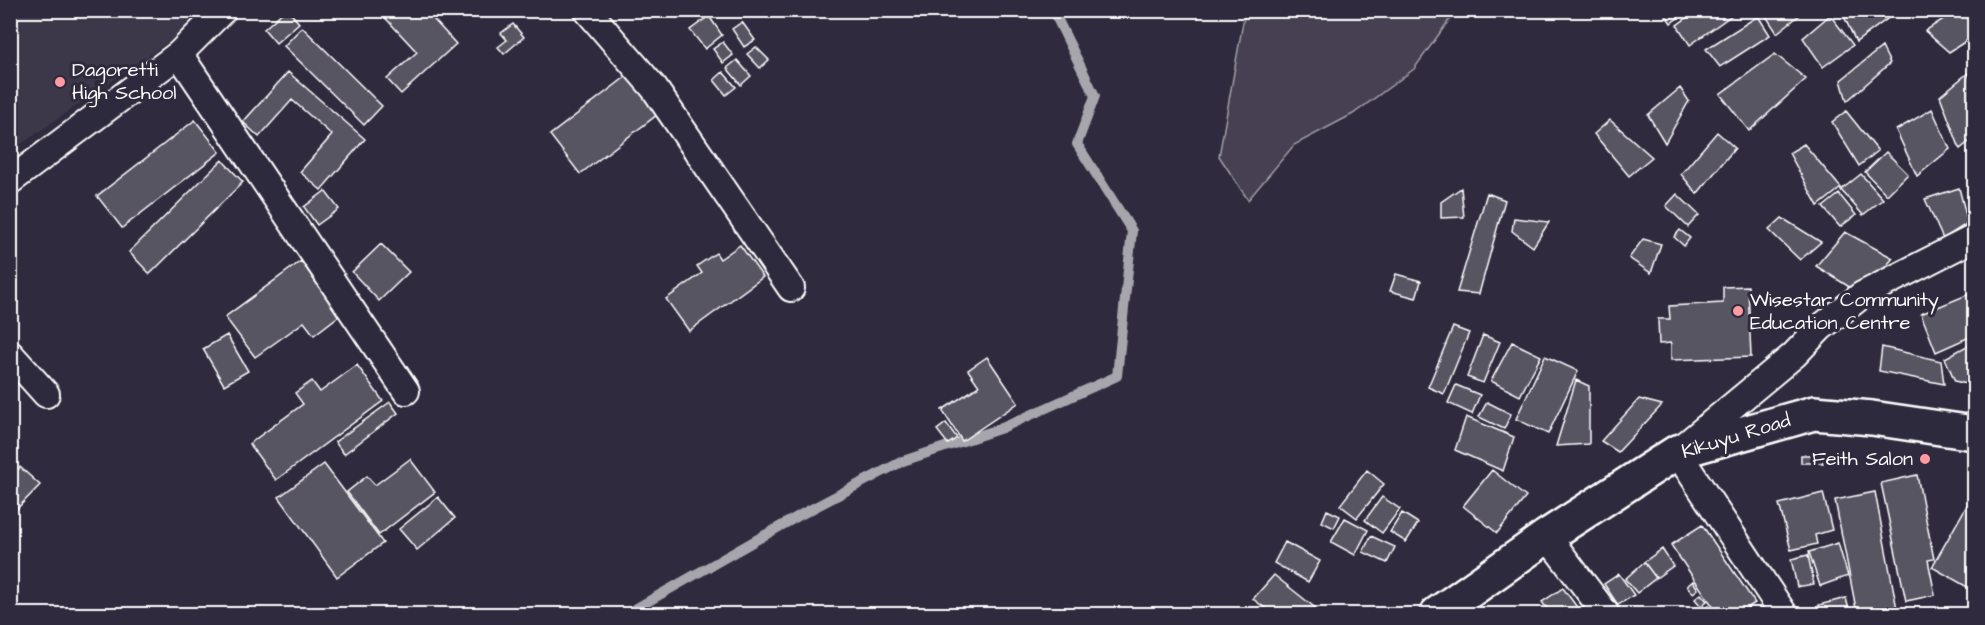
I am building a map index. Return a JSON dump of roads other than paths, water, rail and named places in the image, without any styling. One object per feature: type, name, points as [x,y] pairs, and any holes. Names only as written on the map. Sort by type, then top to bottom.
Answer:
[{"type":"main road","name":"Kikuyu Road","points":[[1437,615],[1547,536],[1677,452],[1814,413],[1872,418],[1974,433]]},
{"type":"street","points":[[10,181],[179,54],[223,10]]},
{"type":"street","points":[[587,10],[654,88],[791,288]]},
{"type":"street","points":[[179,54],[406,391]]},
{"type":"street","points":[[1784,615],[1677,452],[1794,355],[1820,328],[1862,295],[1974,238]]},
{"type":"street","points":[[10,354],[46,394]]},
{"type":"street","points":[[1547,536],[1606,615]]},
{"type":"waterway","points":[[632,614],[633,610],[802,514],[903,461],[1002,428],[1117,376],[1132,231],[1077,144],[1095,96],[1053,10]]},
{"type":"place","name":"Dagoretti High School","points":[[60,82]]},
{"type":"place","name":"Wisestar Community Education Centre","points":[[1738,311]]},
{"type":"place","name":"Feith Salon","points":[[1925,459]]}]
